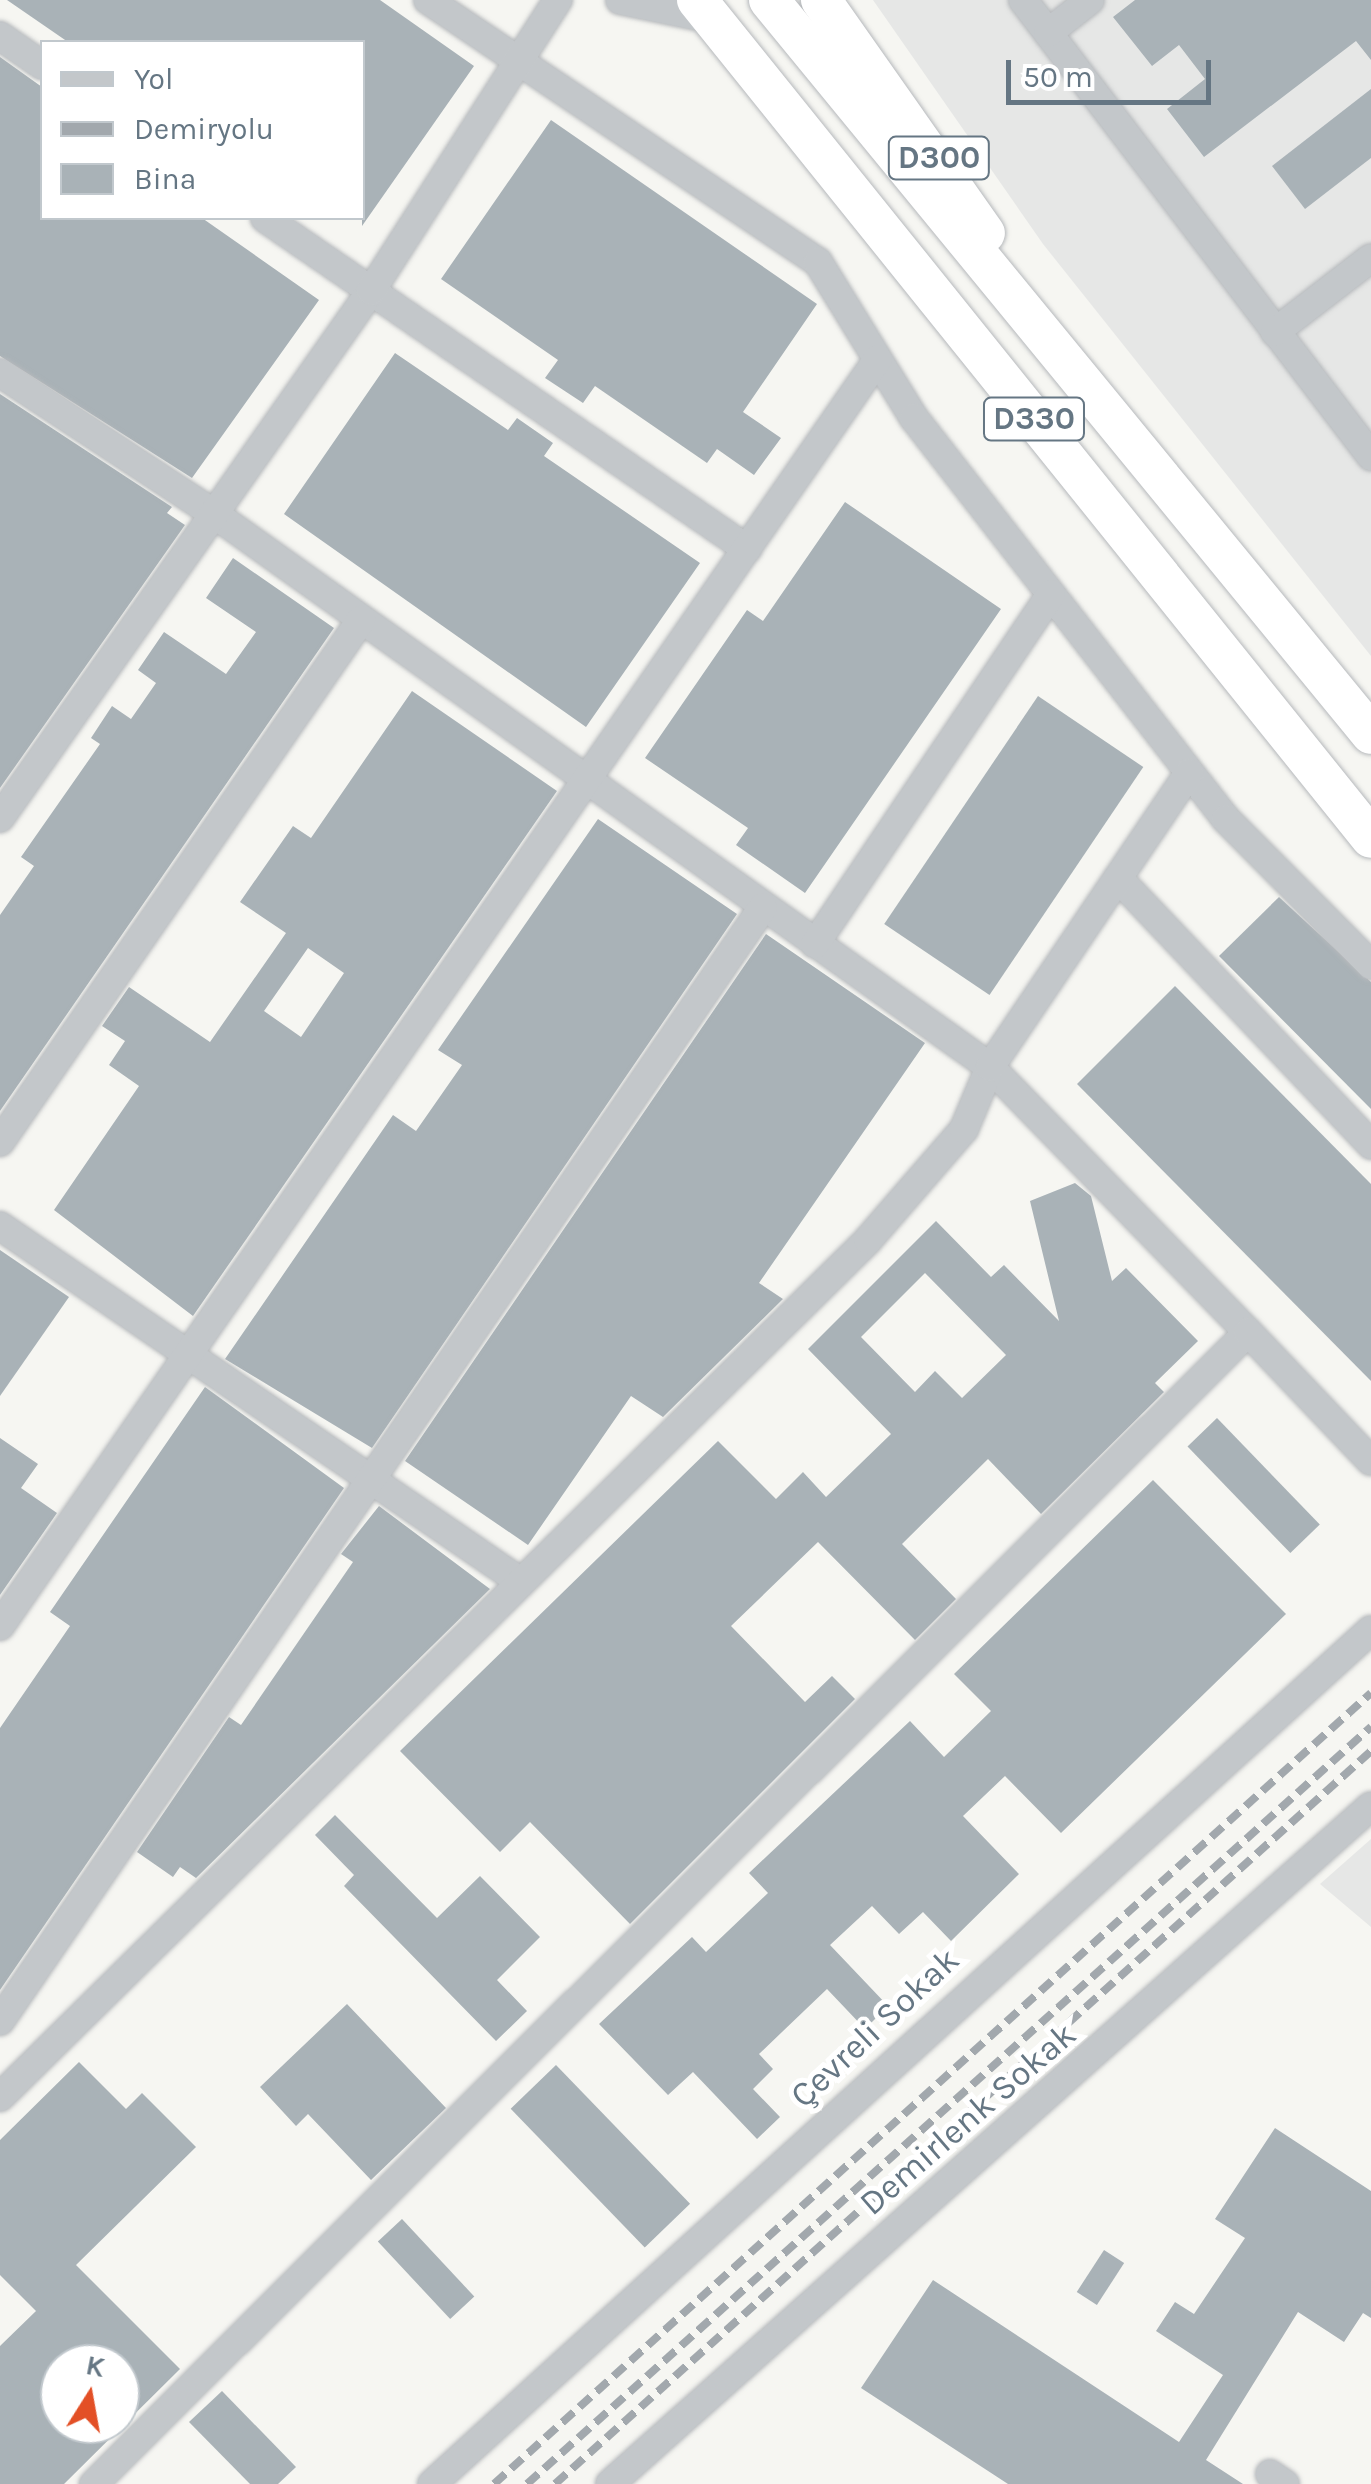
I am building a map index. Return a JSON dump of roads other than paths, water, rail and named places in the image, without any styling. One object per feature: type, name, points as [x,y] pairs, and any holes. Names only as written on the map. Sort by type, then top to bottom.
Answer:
[{"type":"highway","name":"D330","points":[[769,0],[1371,734]]},
{"type":"highway","name":"D300","points":[[820,0],[949,170],[1040,327]]},
{"type":"highway","name":"D330","points":[[704,9],[1371,838]]},
{"type":"street","points":[[428,0],[818,262],[878,360],[1051,594],[1190,772],[1371,965]]},
{"type":"street","points":[[0,818],[371,291],[558,0]]},
{"type":"street","points":[[620,0],[704,9]]},
{"type":"street","points":[[1023,0],[1371,456]]},
{"type":"street","points":[[1048,33],[1090,0]]},
{"type":"street","points":[[0,36],[40,64]]},
{"type":"street","points":[[267,220],[747,549]]},
{"type":"street","points":[[1275,332],[1371,258]]},
{"type":"street","points":[[0,1626],[878,360]]},
{"type":"street","points":[[0,372],[214,513],[990,1067],[1371,1461]]},
{"type":"street","points":[[815,944],[1051,594]]},
{"type":"street","points":[[0,1142],[361,620]]},
{"type":"street","points":[[0,2098],[868,1240],[964,1129],[990,1067],[1190,772]]},
{"type":"street","points":[[1118,878],[1371,1144]]},
{"type":"street","points":[[0,2021],[365,1477],[763,908]]},
{"type":"street","points":[[0,1226],[521,1582]]},
{"type":"street","points":[[94,2484],[1248,1332]]},
{"type":"street","name":"Çevreli Sokak","points":[[432,2484],[1371,1630]]},
{"type":"street","name":"Demirlenk Sokak","points":[[610,2484],[1371,1806]]},
{"type":"railway","points":[[494,2484],[1371,1693]]},
{"type":"railway","points":[[527,2484],[1371,1727]]},
{"type":"railway","points":[[555,2484],[1371,1751]]}]
